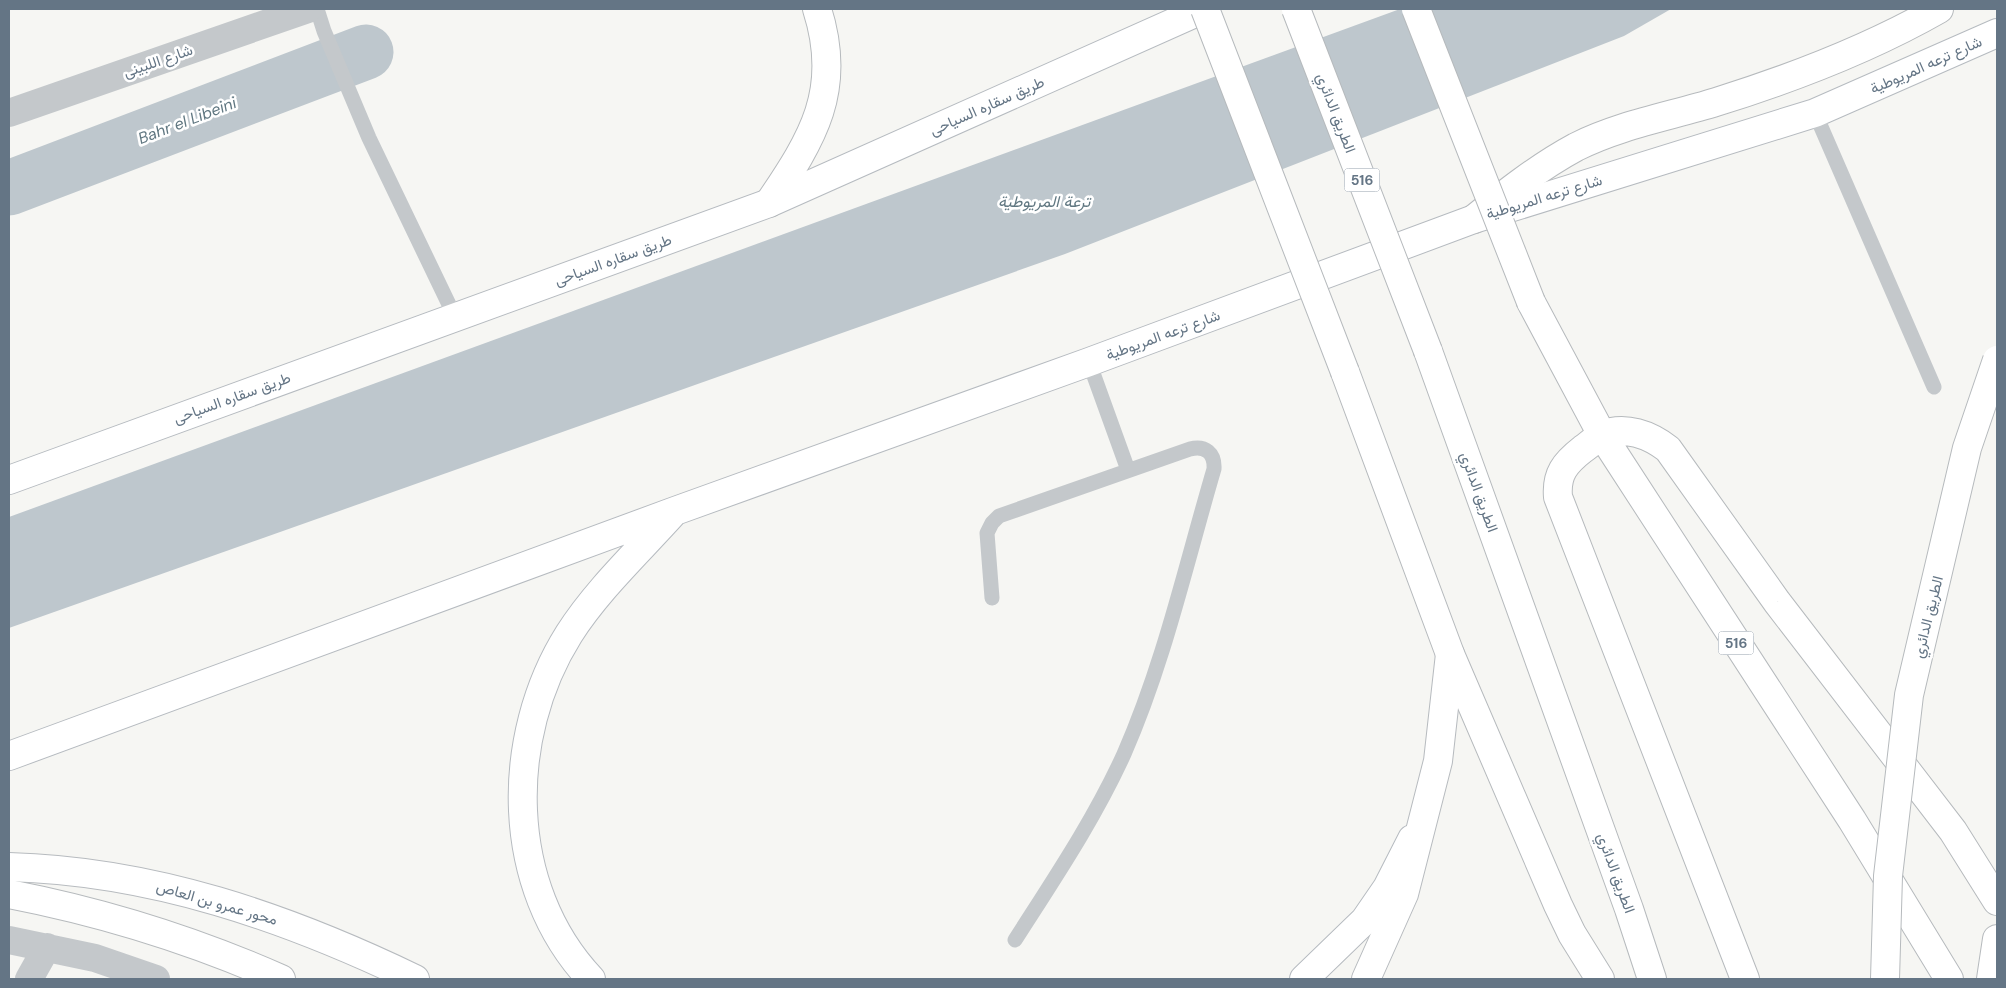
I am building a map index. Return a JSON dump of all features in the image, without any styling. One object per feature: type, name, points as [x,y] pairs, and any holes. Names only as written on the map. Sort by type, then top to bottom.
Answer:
[{"type":"main road","points":[[769,203],[809,141],[819,115],[825,88],[827,59],[824,30],[818,9]]},
{"type":"main road","points":[[1204,9],[1345,372],[1450,654],[1558,905],[1572,934],[1600,979]]},
{"type":"main road","name":"طريق سقاره السياحى","points":[[9,480],[769,203],[1204,9]]},
{"type":"main road","name":"الطريق الدائري","points":[[1296,9],[1428,350],[1623,891],[1652,979]]},
{"type":"main road","name":"516","points":[[1416,9],[1531,302],[1602,435],[1852,820],[1949,979]]},
{"type":"main road","points":[[1474,219],[1507,192],[1577,146],[1618,131],[1787,78],[1858,49],[1939,9]]},
{"type":"main road","name":"شارع ترعه المريوطية","points":[[1089,362],[1474,219],[1815,113],[1997,33]]},
{"type":"main road","name":"الطريق الدائري","points":[[1885,979],[1888,876],[1909,695],[1967,448],[1997,360]]},
{"type":"main road","points":[[9,756],[675,511],[1089,362]]},
{"type":"main road","points":[[1745,979],[1558,497],[1557,484],[1561,471],[1570,460],[1602,435],[1616,432],[1637,433],[1656,440],[1668,449],[1777,602],[1953,831],[1997,901]]},
{"type":"main road","points":[[591,979],[576,963],[551,920],[533,873],[523,824],[522,774],[530,725],[545,677],[569,633],[600,594],[675,511]]},
{"type":"main road","points":[[1366,979],[1404,894],[1438,761],[1450,654]]},
{"type":"main road","points":[[1304,979],[1365,920],[1408,849],[1426,806]]},
{"type":"main road","name":"محور عمرو بن العاص","points":[[9,867],[42,868],[101,875],[160,886],[217,900],[325,937],[415,979]]},
{"type":"main road","points":[[9,894],[138,927],[201,947],[281,979]]},
{"type":"main road","points":[[1991,979],[1997,939]]},
{"type":"street","name":"شارع اللبينى","points":[[9,113],[308,9]]},
{"type":"street","points":[[9,940],[95,958],[156,979]]},
{"type":"street","points":[[29,979],[47,947]]},
{"type":"lane","points":[[318,9],[324,31],[369,138],[455,317]]},
{"type":"lane","points":[[1815,113],[1934,387]]},
{"type":"lane","points":[[1089,362],[1128,470]]},
{"type":"lane","points":[[992,598],[987,533],[992,523],[999,516],[1197,447],[1205,448],[1211,454],[1215,461],[1153,679],[1140,717],[1114,776],[1092,817],[1016,940]]},
{"type":"water","name":"ترعة المريوطية","points":[[1400,9],[1671,9],[1624,36],[1065,254],[9,628],[9,517]]},
{"type":"waterway","name":"Bahr el Libeini","points":[[9,188],[366,52]]}]
